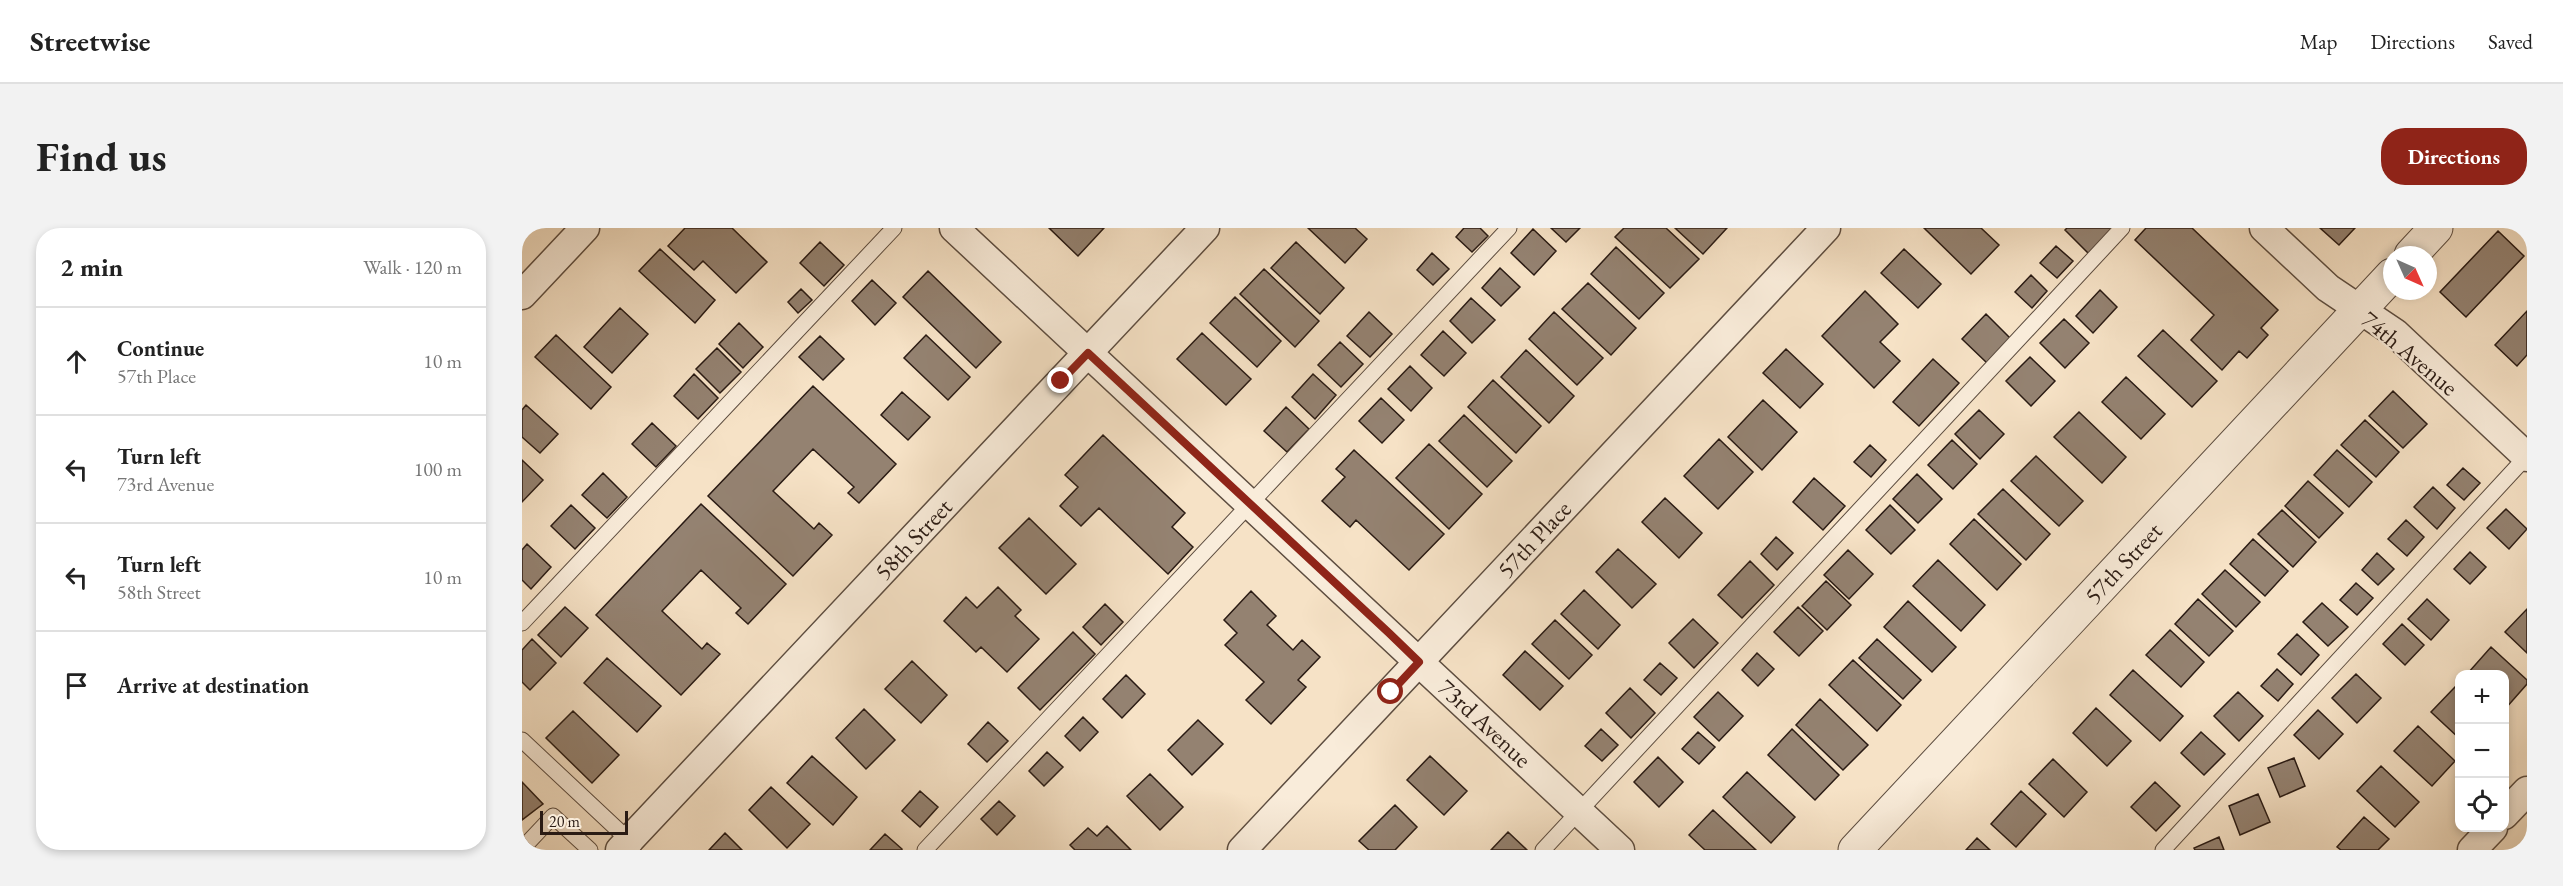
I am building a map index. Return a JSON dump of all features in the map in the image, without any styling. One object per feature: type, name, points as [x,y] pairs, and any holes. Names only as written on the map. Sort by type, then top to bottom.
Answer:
[{"type":"street","points":[[522,295],[585,228]]},
{"type":"street","name":"73rd Avenue","points":[[954,228],[1620,850]]},
{"type":"street","name":"58th Street","points":[[629,847],[1205,228]]},
{"type":"street","name":"57th Place","points":[[1242,850],[1826,228]]},
{"type":"street","name":"74th Avenue","points":[[2264,228],[2328,288],[2395,333],[2527,457]]},
{"type":"street","points":[[2419,246],[2436,228]]},
{"type":"street","name":"57th Street","points":[[1855,850],[2383,285]]},
{"type":"street","points":[[2509,811],[2527,791]]},
{"type":"street","points":[[2472,850],[2489,832]]},
{"type":"lane","points":[[522,622],[894,228]]},
{"type":"lane","points":[[925,850],[1509,228]]},
{"type":"lane","points":[[1542,850],[2122,228]]},
{"type":"lane","points":[[2163,850],[2527,457]]},
{"type":"lane","points":[[522,740],[629,847]]},
{"type":"lane","points":[[522,849],[553,816],[590,850]]},
{"type":"building","points":[[685,228],[732,228],[767,262],[736,293],[703,261],[694,270],[668,246]]},
{"type":"building","points":[[1049,228],[1104,228],[1078,256]]},
{"type":"building","points":[[1308,228],[1355,228],[1367,239],[1345,263]]},
{"type":"building","points":[[1464,228],[1480,228],[1488,236],[1472,252],[1456,237]]},
{"type":"building","points":[[1551,228],[1580,228],[1566,242]]},
{"type":"building","points":[[1624,228],[1666,228],[1699,259],[1670,288],[1615,237]]},
{"type":"building","points":[[1675,228],[1727,228],[1703,254]]},
{"type":"building","points":[[1924,228],[1981,228],[1999,245],[1971,274]]},
{"type":"building","points":[[2067,228],[2112,228],[2090,255],[2065,230]]},
{"type":"building","points":[[2146,228],[2192,228],[2278,310],[2261,328],[2268,335],[2247,358],[2239,351],[2222,370],[2191,340],[2214,315],[2135,240]]},
{"type":"building","points":[[2320,228],[2355,228],[2339,245]]},
{"type":"building","points":[[1533,229],[1556,251],[1534,275],[1511,253]]},
{"type":"building","points":[[2498,231],[2524,256],[2466,317],[2440,292]]},
{"type":"building","points":[[820,242],[844,265],[824,286],[800,263]]},
{"type":"building","points":[[1296,242],[1344,288],[1320,314],[1271,268]]},
{"type":"building","points":[[2056,246],[2073,261],[2057,278],[2040,263]]},
{"type":"building","points":[[1616,247],[1664,293],[1639,319],[1591,274]]},
{"type":"building","points":[[660,249],[715,300],[695,323],[639,271]]},
{"type":"building","points":[[1904,249],[1941,284],[1918,308],[1881,273]]},
{"type":"building","points":[[1432,253],[1449,269],[1433,285],[1417,270]]},
{"type":"building","points":[[1500,268],[1520,287],[1501,306],[1482,288]]},
{"type":"building","points":[[1264,269],[1319,321],[1295,347],[1240,294]]},
{"type":"building","points":[[928,271],[1001,342],[976,368],[903,297]]},
{"type":"building","points":[[2031,275],[2047,291],[2032,308],[2015,292]]},
{"type":"building","points":[[872,280],[896,303],[875,325],[852,301]]},
{"type":"building","points":[[1588,283],[1636,328],[1611,355],[1562,309]]},
{"type":"building","points":[[801,289],[812,300],[798,313],[788,302]]},
{"type":"building","points":[[2100,290],[2117,307],[2093,333],[2076,316]]},
{"type":"building","points":[[1865,291],[1898,324],[1880,342],[1900,361],[1874,388],[1822,336]]},
{"type":"building","points":[[1235,297],[1281,341],[1257,367],[1210,323]]},
{"type":"building","points":[[1471,298],[1495,320],[1472,343],[1450,321]]},
{"type":"building","points":[[620,308],[648,334],[612,373],[584,347]]},
{"type":"building","points":[[2527,311],[2527,355],[2517,366],[2495,345]]},
{"type":"building","points":[[1369,312],[1392,334],[1370,357],[1347,336]]},
{"type":"building","points":[[1554,312],[1603,358],[1577,385],[1529,339]]},
{"type":"building","points":[[1986,314],[2011,339],[1987,363],[1962,339]]},
{"type":"building","points":[[2064,319],[2089,343],[2065,368],[2040,343]]},
{"type":"building","points":[[739,323],[763,347],[743,368],[719,344]]},
{"type":"building","points":[[2163,330],[2217,381],[2192,407],[2138,356]]},
{"type":"building","points":[[1443,331],[1466,353],[1444,376],[1421,355]]},
{"type":"building","points":[[1202,333],[1251,379],[1226,405],[1177,359]]},
{"type":"building","points":[[556,335],[611,387],[591,409],[535,357]]},
{"type":"building","points":[[926,335],[970,377],[948,400],[904,358]]},
{"type":"building","points":[[820,336],[844,359],[823,380],[799,357]]},
{"type":"building","points":[[1340,342],[1363,364],[1341,387],[1318,365]]},
{"type":"building","points":[[717,348],[741,372],[720,393],[696,369]]},
{"type":"building","points":[[1786,349],[1823,384],[1800,408],[1763,373]]},
{"type":"building","points":[[1526,350],[1574,396],[1549,423],[1501,377]]},
{"type":"building","points":[[2030,357],[2055,381],[2031,406],[2006,381]]},
{"type":"building","points":[[1933,359],[1959,383],[1919,426],[1893,402]]},
{"type":"building","points":[[1410,366],[1432,388],[1411,411],[1388,389]]},
{"type":"building","points":[[694,374],[718,398],[698,419],[674,396]]},
{"type":"building","points":[[1313,374],[1336,395],[1315,419],[1292,397]]},
{"type":"building","points":[[2126,377],[2165,414],[2141,439],[2102,402]]},
{"type":"building","points":[[1493,380],[1541,426],[1516,453],[1468,407]]},
{"type":"building","points":[[813,386],[896,464],[859,503],[848,493],[854,487],[813,449],[773,491],[814,529],[819,523],[832,535],[793,576],[708,496]]},
{"type":"building","points":[[2393,391],[2427,424],[2403,448],[2369,416]]},
{"type":"building","points":[[902,392],[930,417],[908,440],[881,415]]},
{"type":"building","points":[[1381,398],[1404,420],[1382,443],[1359,421]]},
{"type":"building","points":[[1763,400],[1797,432],[1762,470],[1728,437]]},
{"type":"building","points":[[526,405],[558,434],[540,453],[522,437],[522,410]]},
{"type":"building","points":[[1286,407],[1309,429],[1287,452],[1264,431]]},
{"type":"building","points":[[1979,410],[2004,434],[1980,459],[1955,434]]},
{"type":"building","points":[[2079,412],[2126,457],[2102,483],[2054,437]]},
{"type":"building","points":[[1464,415],[1512,461],[1487,487],[1439,441]]},
{"type":"building","points":[[2365,420],[2399,452],[2376,477],[2341,445]]},
{"type":"building","points":[[652,423],[676,446],[656,467],[632,444]]},
{"type":"building","points":[[1103,435],[1185,513],[1172,527],[1193,547],[1168,574],[1099,508],[1081,526],[1060,506],[1078,487],[1065,475]]},
{"type":"building","points":[[1719,439],[1753,472],[1718,509],[1684,476]]},
{"type":"building","points":[[1952,440],[1977,464],[1953,489],[1928,465]]},
{"type":"building","points":[[1429,444],[1482,494],[1449,529],[1396,478]]},
{"type":"building","points":[[1870,445],[1886,460],[1871,477],[1854,462]]},
{"type":"building","points":[[1354,450],[1444,534],[1409,570],[1356,520],[1350,527],[1322,501],[1345,477],[1336,469]]},
{"type":"building","points":[[2337,450],[2372,482],[2349,507],[2314,475]]},
{"type":"building","points":[[2036,456],[2083,501],[2059,526],[2011,481]]},
{"type":"building","points":[[522,460],[543,480],[522,502]]},
{"type":"building","points":[[2463,468],[2480,483],[2464,500],[2447,485]]},
{"type":"building","points":[[603,473],[627,497],[607,518],[582,495]]},
{"type":"building","points":[[1917,474],[1942,499],[1918,523],[1893,499]]},
{"type":"building","points":[[1814,478],[1845,506],[1823,530],[1793,502]]},
{"type":"building","points":[[2308,481],[2343,513],[2319,538],[2285,506]]},
{"type":"building","points":[[2433,487],[2455,508],[2437,529],[2414,507]]},
{"type":"building","points":[[2003,489],[2050,534],[2026,560],[1978,514]]},
{"type":"building","points":[[1665,498],[1702,533],[1679,558],[1642,522]]},
{"type":"building","points":[[701,504],[786,584],[748,624],[736,613],[741,608],[701,570],[662,611],[702,649],[707,643],[720,654],[681,695],[596,615]]},
{"type":"building","points":[[571,505],[595,528],[575,549],[551,526]]},
{"type":"building","points":[[1890,505],[1915,530],[1891,554],[1866,530]]},
{"type":"building","points":[[2506,509],[2527,529],[2509,549],[2487,528]]},
{"type":"building","points":[[2282,510],[2316,542],[2293,567],[2258,534]]},
{"type":"building","points":[[1029,518],[1076,564],[1046,594],[999,548]]},
{"type":"building","points":[[1974,519],[2021,564],[1997,590],[1950,544]]},
{"type":"building","points":[[2406,520],[2424,537],[2407,556],[2388,539]]},
{"type":"building","points":[[1776,537],[1793,553],[1777,570],[1761,554]]},
{"type":"building","points":[[2253,539],[2288,571],[2265,596],[2230,564]]},
{"type":"building","points":[[527,544],[551,567],[531,589],[522,580],[522,550]]},
{"type":"building","points":[[1618,549],[1656,584],[1632,608],[1596,572]]},
{"type":"building","points":[[1848,550],[1873,574],[1849,599],[1824,575]]},
{"type":"building","points":[[2470,552],[2486,567],[2470,584],[2454,569]]},
{"type":"building","points":[[2377,553],[2394,569],[2378,585],[2362,570]]},
{"type":"building","points":[[1938,560],[1985,605],[1961,631],[1913,586]]},
{"type":"building","points":[[1750,561],[1774,585],[1742,618],[1718,595]]},
{"type":"building","points":[[2225,570],[2260,602],[2236,627],[2202,594]]},
{"type":"building","points":[[1826,581],[1851,605],[1827,630],[1802,606]]},
{"type":"building","points":[[2356,583],[2373,598],[2357,615],[2340,600]]},
{"type":"building","points":[[998,587],[1021,610],[1015,616],[1039,639],[1007,672],[981,647],[976,652],[944,621],[966,597],[977,608]]},
{"type":"building","points":[[1584,590],[1620,625],[1598,649],[1561,614]]},
{"type":"building","points":[[1251,591],[1276,616],[1267,625],[1293,650],[1302,640],[1320,657],[1298,680],[1306,687],[1271,724],[1246,700],[1264,682],[1225,645],[1237,633],[1224,620]]},
{"type":"building","points":[[2198,599],[2233,631],[2209,656],[2175,624]]},
{"type":"building","points":[[2427,599],[2449,620],[2431,640],[2408,619]]},
{"type":"building","points":[[1908,601],[1956,647],[1932,672],[1884,627]]},
{"type":"building","points":[[2322,603],[2348,627],[2328,646],[2303,622]]},
{"type":"building","points":[[1105,604],[1123,622],[1101,645],[1083,627]]},
{"type":"building","points":[[565,607],[588,628],[561,657],[538,635]]},
{"type":"building","points":[[1798,607],[1823,631],[1799,656],[1774,632]]},
{"type":"building","points":[[2527,609],[2527,653],[2505,632]]},
{"type":"building","points":[[1693,619],[1718,643],[1694,668],[1669,643]]},
{"type":"building","points":[[1555,620],[1592,655],[1569,679],[1532,644]]},
{"type":"building","points":[[2402,624],[2424,645],[2405,665],[2383,644]]},
{"type":"building","points":[[2170,630],[2204,662],[2181,687],[2146,655]]},
{"type":"building","points":[[1073,632],[1095,654],[1040,710],[1018,688]]},
{"type":"building","points":[[2297,634],[2319,655],[2301,675],[2278,654]]},
{"type":"building","points":[[532,639],[556,663],[530,690],[522,682],[522,650]]},
{"type":"building","points":[[1877,639],[1921,680],[1903,699],[1859,658]]},
{"type":"building","points":[[2491,647],[2527,680],[2527,684],[2509,705],[2509,670],[2471,670]]},
{"type":"building","points":[[1525,651],[1563,686],[1540,710],[1503,675]]},
{"type":"building","points":[[1757,653],[1774,669],[1758,686],[1742,670]]},
{"type":"building","points":[[607,658],[661,706],[637,732],[584,683]]},
{"type":"building","points":[[1853,660],[1901,705],[1877,731],[1829,685]]},
{"type":"building","points":[[912,661],[947,695],[921,723],[885,689]]},
{"type":"building","points":[[1660,663],[1677,678],[1661,695],[1644,680]]},
{"type":"building","points":[[2277,669],[2293,684],[2278,701],[2261,686]]},
{"type":"building","points":[[2133,670],[2183,716],[2160,741],[2110,695]]},
{"type":"building","points":[[2356,674],[2381,698],[2357,723],[2332,698]]},
{"type":"building","points":[[1126,675],[1145,694],[1122,718],[1103,699]]},
{"type":"building","points":[[2455,687],[2455,734],[2431,712]]},
{"type":"building","points":[[1630,688],[1655,713],[1631,738],[1606,713]]},
{"type":"building","points":[[1718,692],[1743,716],[1719,741],[1694,717]]},
{"type":"building","points":[[2238,692],[2263,716],[2239,741],[2214,716]]},
{"type":"building","points":[[1820,699],[1868,745],[1843,770],[1796,725]]},
{"type":"building","points":[[2096,708],[2131,741],[2107,766],[2073,733]]},
{"type":"building","points":[[864,709],[895,740],[866,769],[836,738]]},
{"type":"building","points":[[2318,710],[2343,734],[2319,759],[2294,735]]},
{"type":"building","points":[[573,711],[619,755],[592,783],[546,738]]},
{"type":"building","points":[[1083,717],[1098,732],[1080,751],[1065,736]]},
{"type":"building","points":[[1198,720],[1223,744],[1192,775],[1168,750]]},
{"type":"building","points":[[988,722],[1008,741],[987,762],[968,744]]},
{"type":"building","points":[[2418,726],[2455,761],[2432,786],[2394,751]]},
{"type":"building","points":[[1601,729],[1618,745],[1602,761],[1585,746]]},
{"type":"building","points":[[1792,729],[1839,775],[1815,800],[1768,755]]},
{"type":"building","points":[[1698,732],[1715,747],[1699,764],[1682,749]]},
{"type":"building","points":[[2201,732],[2225,754],[2204,775],[2181,753]]},
{"type":"building","points":[[1047,752],[1063,767],[1044,786],[1029,771]]},
{"type":"building","points":[[812,756],[857,797],[833,825],[787,783]]},
{"type":"building","points":[[1430,756],[1467,791],[1444,815],[1407,780]]},
{"type":"building","points":[[1658,757],[1683,782],[1659,807],[1634,782]]},
{"type":"building","points":[[2294,758],[2305,786],[2280,797],[2268,768]]},
{"type":"building","points":[[2053,759],[2087,792],[2064,817],[2029,784]]},
{"type":"building","points":[[2381,766],[2419,802],[2395,827],[2357,791]]},
{"type":"building","points":[[1747,772],[1795,817],[1771,843],[1723,797]]},
{"type":"building","points":[[1150,774],[1183,807],[1160,830],[1127,796]]},
{"type":"building","points":[[522,782],[543,804],[522,820]]},
{"type":"building","points":[[2155,782],[2180,806],[2156,831],[2131,807]]},
{"type":"building","points":[[771,787],[810,824],[787,848],[749,810]]},
{"type":"building","points":[[920,791],[938,807],[920,827],[902,811]]},
{"type":"building","points":[[2021,791],[2046,814],[2016,847],[1991,824]]},
{"type":"building","points":[[2258,794],[2270,822],[2240,835],[2229,806]]},
{"type":"building","points":[[999,801],[1015,816],[997,835],[981,819]]},
{"type":"building","points":[[1395,805],[1417,827],[1395,850],[1369,850],[1359,841]]},
{"type":"building","points":[[1713,810],[1756,850],[1705,850],[1689,835]]},
{"type":"building","points":[[2364,817],[2389,839],[2378,850],[2341,850],[2337,847]]},
{"type":"building","points":[[1107,826],[1131,850],[1075,850],[1070,845],[1088,828],[1097,836]]},
{"type":"building","points":[[1508,832],[1527,850],[1491,850]]},
{"type":"building","points":[[725,833],[742,850],[709,850]]},
{"type":"building","points":[[885,834],[902,849],[902,850],[870,850]]},
{"type":"building","points":[[2219,837],[2224,850],[2195,850],[2194,848]]},
{"type":"building","points":[[1977,838],[1990,850],[1966,850]]},
{"type":"route","points":[[1061,381],[1088,353],[1389,633],[1419,662],[1391,692]]}]
